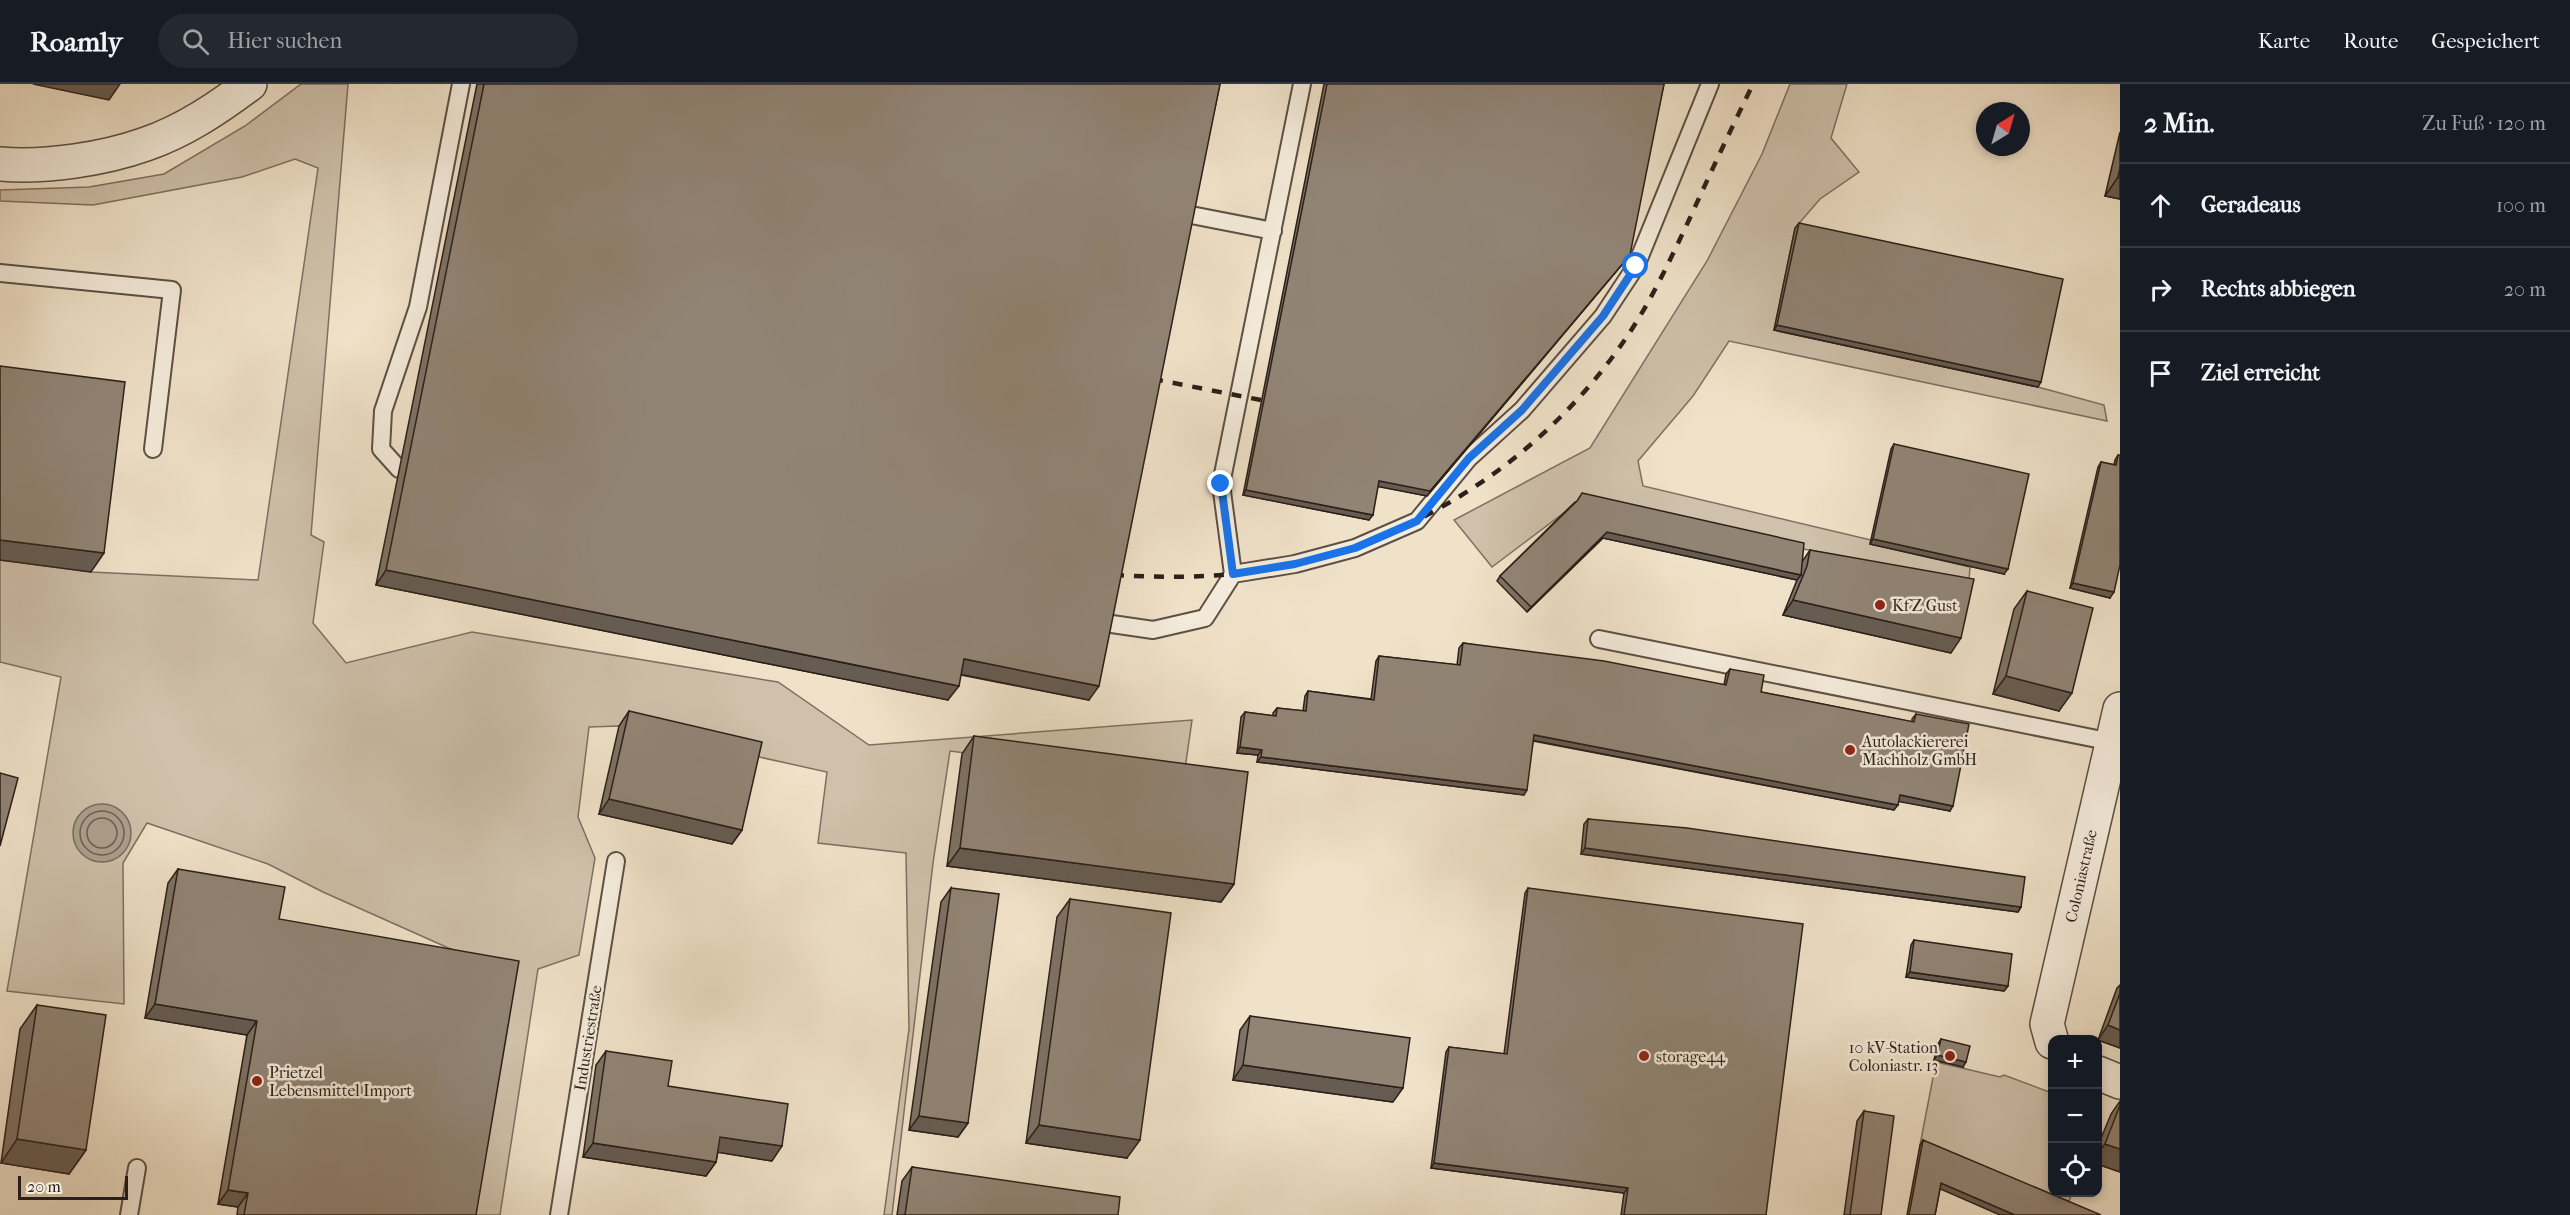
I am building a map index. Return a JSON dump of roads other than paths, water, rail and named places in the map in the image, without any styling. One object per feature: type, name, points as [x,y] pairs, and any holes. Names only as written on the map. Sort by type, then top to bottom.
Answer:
[{"type":"street","points":[[0,164],[78,160],[147,144],[214,111],[250,84]]},
{"type":"street","name":"Coloniastraße","points":[[2050,1035],[2047,1024],[2120,709]]},
{"type":"street","points":[[2102,1075],[2120,1082]]},
{"type":"lane","points":[[399,468],[381,449],[383,411],[418,307],[461,84]]},
{"type":"lane","points":[[1105,623],[1153,630],[1205,618],[1233,574],[1221,484],[1302,84]]},
{"type":"lane","points":[[1233,574],[1295,564],[1355,548],[1417,521],[1469,458],[1522,410],[1603,316],[1636,266],[1710,84]]},
{"type":"lane","points":[[1186,214],[1273,231]]},
{"type":"lane","points":[[0,273],[172,290],[153,449]]},
{"type":"lane","points":[[1599,639],[2112,742]]},
{"type":"lane","name":"Industriestraße","points":[[559,1215],[616,861]]},
{"type":"lane","points":[[129,1215],[137,1168]]},
{"type":"water","points":[[102,804],[118,809],[126,817],[131,833],[126,849],[118,857],[102,862],[86,857],[78,849],[73,833],[78,817],[86,809]]},
{"type":"railway","points":[[1114,575],[1173,577],[1232,574],[1291,565],[1349,549],[1405,526],[1458,498],[1507,464],[1553,424],[1594,380],[1630,332],[1668,263],[1753,84]]},
{"type":"railway","points":[[1153,379],[1261,400]]},
{"type":"place","name":"KfZ Gust","points":[[1880,605]]},
{"type":"place","name":"Autolackiererei Machholz GmbH","points":[[1850,750]]},
{"type":"place","name":"storage44","points":[[1644,1056]]},
{"type":"place","name":"10 kV-Station Coloniastr. 13","points":[[1950,1056]]},
{"type":"place","name":"Prietzel Lebensmittel Import","points":[[257,1081]]}]
